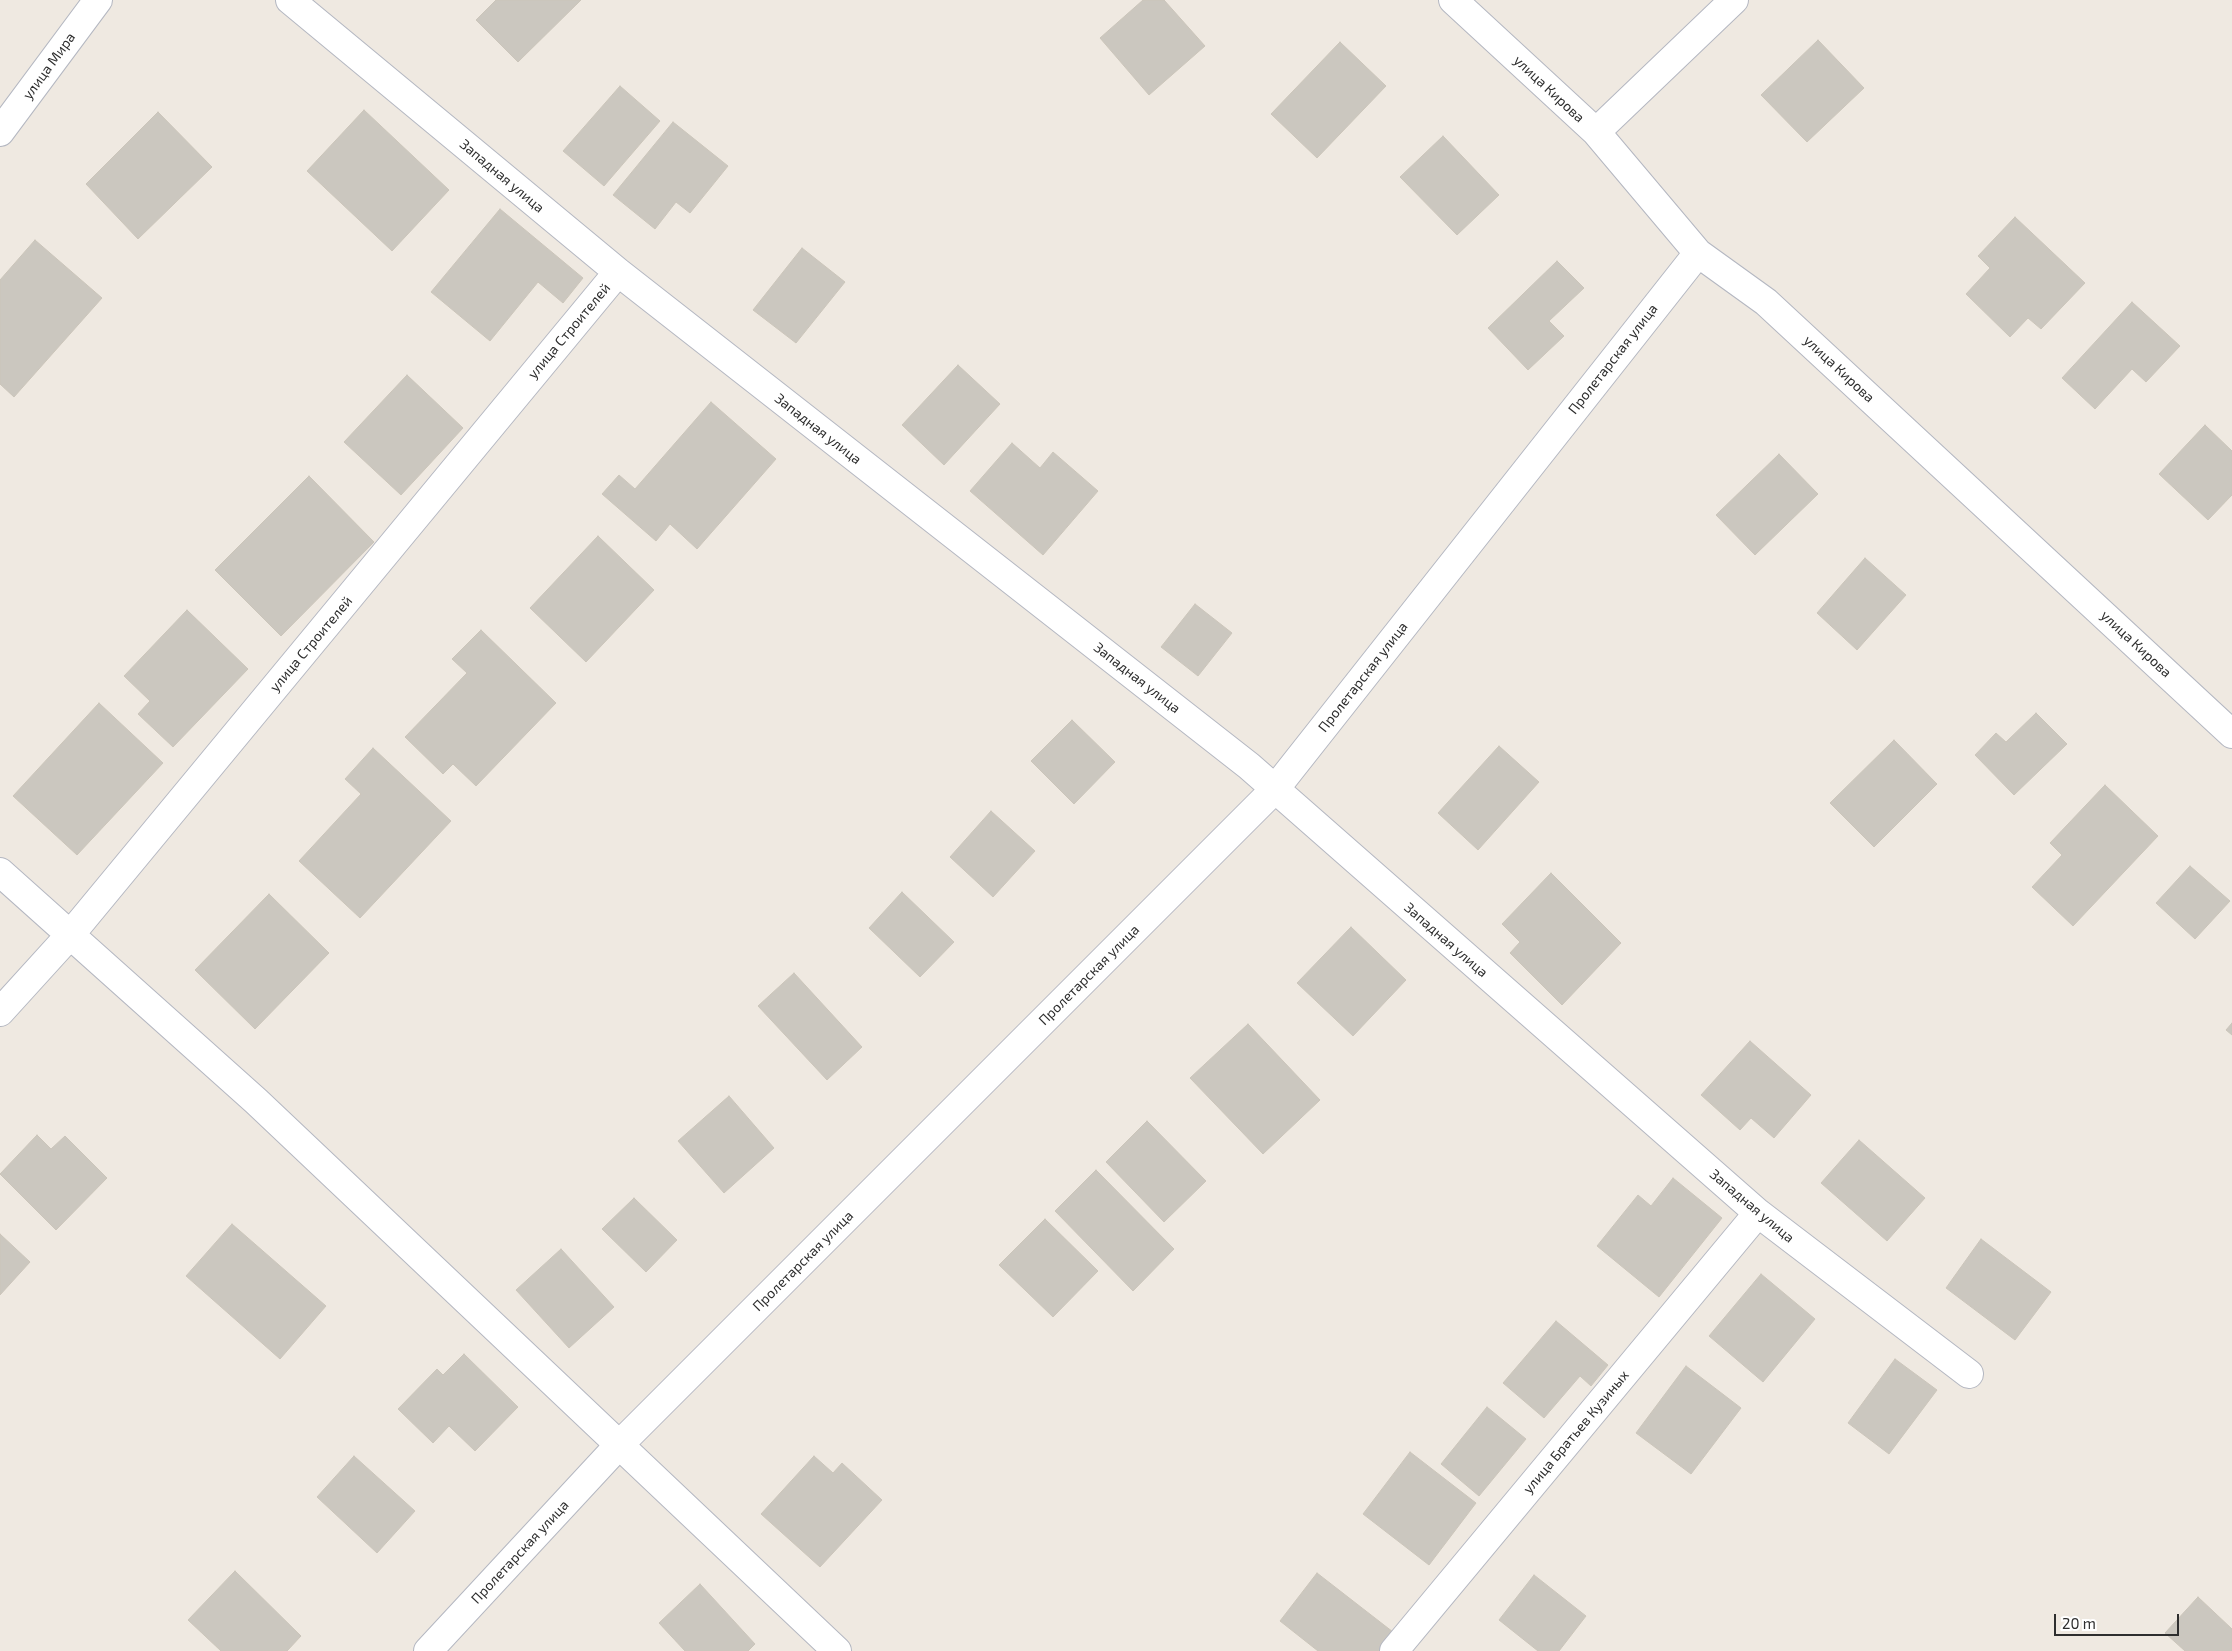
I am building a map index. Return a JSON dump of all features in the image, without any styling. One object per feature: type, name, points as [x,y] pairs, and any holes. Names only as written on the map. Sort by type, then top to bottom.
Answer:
[{"type":"street","name":"улица Мира","points":[[0,132],[98,0]]},
{"type":"street","name":"Западная улица","points":[[290,0],[618,272],[1249,766],[1758,1213],[1970,1374]]},
{"type":"street","name":"улица Кирова","points":[[1453,0],[1596,132],[1698,252],[1766,302],[2232,734]]},
{"type":"street","points":[[1596,132],[1734,0]]},
{"type":"street","name":"Пролетарская улица","points":[[428,1651],[619,1445],[1275,789],[1698,252]]},
{"type":"street","name":"улица Строителей","points":[[0,1012],[70,935],[618,272]]},
{"type":"street","points":[[0,872],[256,1101],[837,1651]]},
{"type":"street","name":"улица Братьев Кузиных","points":[[1394,1651],[1758,1213]]},
{"type":"building","points":[[496,0],[581,0],[518,62],[476,20]]},
{"type":"building","points":[[1143,0],[1164,0],[1205,46],[1149,95],[1100,38]]},
{"type":"building","points":[[1818,40],[1864,88],[1807,142],[1761,95]]},
{"type":"building","points":[[1340,42],[1386,86],[1317,158],[1271,114]]},
{"type":"building","points":[[620,86],[660,121],[604,186],[563,151]]},
{"type":"building","points":[[364,110],[449,190],[392,251],[307,171]]},
{"type":"building","points":[[158,112],[212,167],[138,239],[86,184]]},
{"type":"building","points":[[673,122],[728,166],[690,213],[676,202],[655,229],[613,195]]},
{"type":"building","points":[[1443,136],[1499,195],[1457,235],[1400,177]]},
{"type":"building","points":[[500,209],[583,278],[563,303],[538,282],[490,341],[431,292]]},
{"type":"building","points":[[2015,217],[2085,283],[2041,329],[2028,318],[2010,337],[1966,294],[1990,268],[1978,256]]},
{"type":"building","points":[[35,240],[102,298],[14,397],[0,384],[0,280]]},
{"type":"building","points":[[802,248],[845,282],[796,343],[753,310]]},
{"type":"building","points":[[1557,261],[1584,288],[1549,321],[1564,336],[1528,370],[1488,328]]},
{"type":"building","points":[[2132,302],[2180,346],[2146,382],[2132,369],[2095,409],[2062,378]]},
{"type":"building","points":[[958,365],[1000,404],[944,465],[902,425]]},
{"type":"building","points":[[407,375],[463,428],[401,495],[344,442]]},
{"type":"building","points":[[711,402],[776,459],[697,549],[670,524],[656,541],[602,494],[619,475],[635,489]]},
{"type":"building","points":[[2205,425],[2232,451],[2232,495],[2208,520],[2159,474]]},
{"type":"building","points":[[1012,443],[1040,468],[1053,452],[1098,491],[1043,555],[970,491]]},
{"type":"building","points":[[1779,454],[1818,494],[1755,555],[1716,515]]},
{"type":"building","points":[[309,476],[374,542],[281,636],[215,570]]},
{"type":"building","points":[[598,536],[654,590],[586,662],[530,608]]},
{"type":"building","points":[[1865,558],[1906,595],[1857,650],[1817,613]]},
{"type":"building","points":[[1195,604],[1232,633],[1198,676],[1161,647]]},
{"type":"building","points":[[187,610],[248,669],[173,747],[138,714],[150,701],[124,676]]},
{"type":"building","points":[[481,630],[556,703],[476,786],[453,764],[443,774],[405,737],[467,673],[452,659]]},
{"type":"building","points":[[99,703],[163,763],[77,855],[13,796]]},
{"type":"building","points":[[2036,713],[2067,744],[2014,795],[1975,755],[1996,733],[2006,742]]},
{"type":"building","points":[[1072,720],[1115,762],[1074,804],[1031,761]]},
{"type":"building","points":[[1894,740],[1937,784],[1874,847],[1830,803]]},
{"type":"building","points":[[1499,746],[1539,782],[1478,850],[1438,813]]},
{"type":"building","points":[[373,748],[451,821],[360,918],[299,861],[361,794],[345,779]]},
{"type":"building","points":[[2105,785],[2158,836],[2073,926],[2032,887],[2062,855],[2050,843]]},
{"type":"building","points":[[991,811],[1035,851],[993,897],[950,857]]},
{"type":"building","points":[[2190,866],[2230,901],[2195,939],[2156,903]]},
{"type":"building","points":[[1551,873],[1621,943],[1562,1005],[1510,953],[1520,942],[1502,924]]},
{"type":"building","points":[[902,892],[954,942],[920,977],[869,928]]},
{"type":"building","points":[[269,894],[329,953],[255,1029],[195,970]]},
{"type":"building","points":[[1351,927],[1406,980],[1353,1036],[1297,983]]},
{"type":"building","points":[[794,973],[862,1047],[827,1080],[758,1006]]},
{"type":"building","points":[[2232,1023],[2232,1035],[2226,1030]]},
{"type":"building","points":[[1248,1024],[1320,1100],[1263,1154],[1190,1078]]},
{"type":"building","points":[[1750,1041],[1811,1095],[1774,1138],[1751,1118],[1740,1130],[1701,1095]]},
{"type":"building","points":[[729,1096],[774,1148],[724,1193],[678,1141]]},
{"type":"building","points":[[1147,1121],[1206,1181],[1164,1222],[1106,1162]]},
{"type":"building","points":[[37,1135],[51,1149],[65,1136],[107,1178],[56,1230],[0,1174]]},
{"type":"building","points":[[1859,1140],[1925,1198],[1887,1241],[1821,1183]]},
{"type":"building","points":[[1096,1170],[1174,1249],[1133,1291],[1055,1211]]},
{"type":"building","points":[[1673,1178],[1722,1218],[1659,1297],[1597,1246],[1638,1195],[1651,1206]]},
{"type":"building","points":[[634,1198],[677,1240],[646,1272],[602,1229]]},
{"type":"building","points":[[1045,1219],[1098,1271],[1053,1317],[999,1265]]},
{"type":"building","points":[[232,1224],[326,1306],[280,1359],[186,1276]]},
{"type":"building","points":[[0,1234],[30,1262],[0,1295]]},
{"type":"building","points":[[1981,1239],[2051,1292],[2015,1340],[1946,1288]]},
{"type":"building","points":[[561,1249],[614,1307],[569,1348],[516,1290]]},
{"type":"building","points":[[1761,1274],[1815,1319],[1763,1382],[1709,1336]]},
{"type":"building","points":[[1556,1321],[1608,1365],[1591,1386],[1580,1376],[1544,1418],[1503,1383]]},
{"type":"building","points":[[464,1354],[518,1407],[475,1451],[449,1426],[433,1443],[398,1409],[437,1369],[443,1375]]},
{"type":"building","points":[[1895,1359],[1937,1390],[1889,1454],[1848,1423]]},
{"type":"building","points":[[1686,1366],[1741,1408],[1691,1474],[1636,1433]]},
{"type":"building","points":[[1487,1407],[1526,1439],[1479,1496],[1441,1464]]},
{"type":"building","points":[[1410,1452],[1476,1503],[1429,1565],[1363,1514]]},
{"type":"building","points":[[354,1456],[415,1511],[377,1553],[317,1497]]},
{"type":"building","points":[[814,1456],[833,1473],[842,1463],[882,1500],[820,1567],[761,1514]]},
{"type":"building","points":[[235,1571],[301,1636],[287,1651],[221,1651],[188,1620]]},
{"type":"building","points":[[1317,1573],[1393,1632],[1378,1651],[1318,1651],[1280,1621]]},
{"type":"building","points":[[1534,1575],[1586,1616],[1559,1651],[1538,1651],[1499,1620]]},
{"type":"building","points":[[700,1584],[755,1644],[748,1651],[685,1651],[659,1623]]},
{"type":"building","points":[[2198,1597],[2232,1629],[2232,1651],[2185,1651],[2165,1633]]}]
